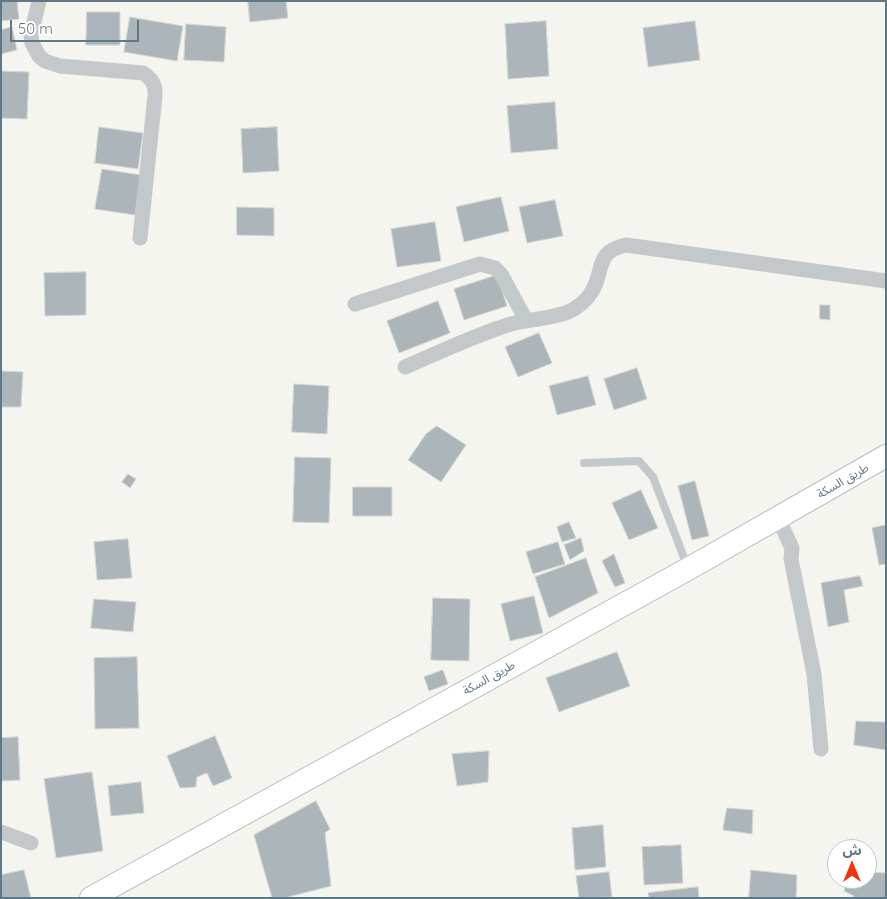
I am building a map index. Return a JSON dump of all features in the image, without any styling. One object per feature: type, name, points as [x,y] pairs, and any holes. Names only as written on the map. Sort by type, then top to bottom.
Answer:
[{"type":"main road","name":"طريق السكة","points":[[95,897],[688,569],[886,456]]},
{"type":"street","points":[[39,1],[31,35],[32,43],[38,56],[45,61],[60,66],[143,73],[153,82],[155,96],[140,238]]},
{"type":"street","points":[[405,367],[493,331],[526,320],[560,315],[572,311],[582,304],[590,294],[596,283],[601,261],[604,257],[616,247],[626,245],[886,281]]},
{"type":"street","points":[[355,304],[480,264],[495,268],[501,274],[526,320]]},
{"type":"street","points":[[778,518],[792,548],[791,559],[814,674],[821,749]]},
{"type":"street","points":[[1,832],[30,842]]},
{"type":"lane","points":[[584,463],[639,461],[653,477],[688,569]]},
{"type":"building","points":[[1,1],[17,1],[19,19],[1,21]]},
{"type":"building","points":[[248,1],[286,1],[288,18],[250,22]]},
{"type":"building","points":[[87,12],[120,12],[120,45],[86,45]]},
{"type":"building","points":[[130,17],[183,26],[177,61],[124,52]]},
{"type":"building","points":[[546,21],[549,76],[508,79],[505,24]]},
{"type":"building","points":[[695,21],[700,60],[648,67],[643,28]]},
{"type":"building","points":[[186,24],[226,27],[224,62],[184,60]]},
{"type":"building","points":[[12,27],[17,50],[1,54],[1,30]]},
{"type":"building","points":[[1,71],[29,72],[27,119],[1,118]]},
{"type":"building","points":[[555,102],[558,149],[511,153],[507,106]]},
{"type":"building","points":[[99,127],[143,133],[138,169],[95,163]]},
{"type":"building","points":[[277,127],[279,171],[243,173],[241,129]]},
{"type":"building","points":[[102,169],[141,175],[135,215],[95,209]]},
{"type":"building","points":[[501,197],[509,231],[464,242],[456,207]]},
{"type":"building","points":[[555,200],[563,236],[527,243],[519,207]]},
{"type":"building","points":[[237,207],[274,208],[274,236],[237,235]]},
{"type":"building","points":[[435,222],[441,261],[397,267],[391,229]]},
{"type":"building","points":[[86,272],[86,315],[45,316],[44,273]]},
{"type":"building","points":[[497,275],[507,306],[464,320],[454,289]]},
{"type":"building","points":[[438,301],[450,333],[399,353],[387,321]]},
{"type":"building","points":[[820,305],[830,305],[830,320],[820,319]]},
{"type":"building","points":[[539,333],[552,363],[518,377],[505,347]]},
{"type":"building","points":[[637,368],[647,399],[614,410],[604,379]]},
{"type":"building","points":[[1,371],[23,372],[21,407],[1,407]]},
{"type":"building","points":[[588,376],[596,405],[557,415],[549,386]]},
{"type":"building","points":[[294,384],[329,386],[327,434],[292,432]]},
{"type":"building","points":[[437,426],[466,445],[441,482],[408,460],[426,434]]},
{"type":"building","points":[[295,457],[331,458],[329,523],[293,522]]},
{"type":"building","points":[[128,474],[136,479],[130,488],[122,482]]},
{"type":"building","points":[[695,481],[709,536],[692,540],[678,486]]},
{"type":"building","points":[[353,487],[392,487],[392,516],[353,516]]},
{"type":"building","points":[[641,490],[658,528],[629,540],[612,503]]},
{"type":"building","points":[[569,522],[576,538],[562,542],[557,527]]},
{"type":"building","points":[[886,525],[886,564],[879,565],[872,528]]},
{"type":"building","points":[[581,538],[584,551],[570,560],[564,545]]},
{"type":"building","points":[[128,539],[132,578],[97,580],[94,542]]},
{"type":"building","points":[[558,542],[565,564],[533,574],[526,552]]},
{"type":"building","points":[[614,554],[625,583],[615,587],[602,561]]},
{"type":"building","points":[[586,558],[598,593],[549,618],[535,577]]},
{"type":"building","points":[[860,576],[863,586],[844,590],[849,622],[828,627],[821,583]]},
{"type":"building","points":[[534,596],[543,633],[510,641],[501,604]]},
{"type":"building","points":[[433,598],[470,599],[469,661],[431,660]]},
{"type":"building","points":[[94,599],[136,602],[133,632],[91,628]]},
{"type":"building","points":[[617,652],[630,686],[559,712],[546,678]]},
{"type":"building","points":[[137,657],[139,728],[95,729],[94,658]]},
{"type":"building","points":[[443,670],[448,684],[429,691],[424,677]]},
{"type":"building","points":[[856,721],[886,722],[886,750],[854,745]]},
{"type":"building","points":[[215,736],[232,778],[213,786],[207,773],[197,777],[196,787],[180,788],[167,756]]},
{"type":"building","points":[[18,737],[20,780],[1,781],[1,738]]},
{"type":"building","points":[[489,751],[488,782],[457,786],[452,754]]},
{"type":"building","points":[[92,772],[103,851],[56,858],[44,779]]},
{"type":"building","points":[[141,782],[144,813],[111,816],[108,786]]},
{"type":"building","points":[[316,801],[330,829],[325,833],[331,886],[284,898],[272,898],[254,835]]},
{"type":"building","points":[[727,808],[753,810],[752,834],[723,830]]},
{"type":"building","points":[[603,825],[606,867],[575,870],[572,828]]},
{"type":"building","points":[[681,845],[683,883],[644,885],[642,847]]},
{"type":"building","points":[[24,870],[31,898],[1,898],[1,875]]},
{"type":"building","points":[[751,870],[797,875],[796,898],[749,898]]},
{"type":"building","points":[[609,872],[612,897],[579,898],[576,876]]},
{"type":"building","points":[[877,873],[886,873],[886,898],[854,898],[854,896],[844,891],[844,889],[877,889]]},
{"type":"building","points":[[698,887],[699,898],[649,898],[648,893]]}]
